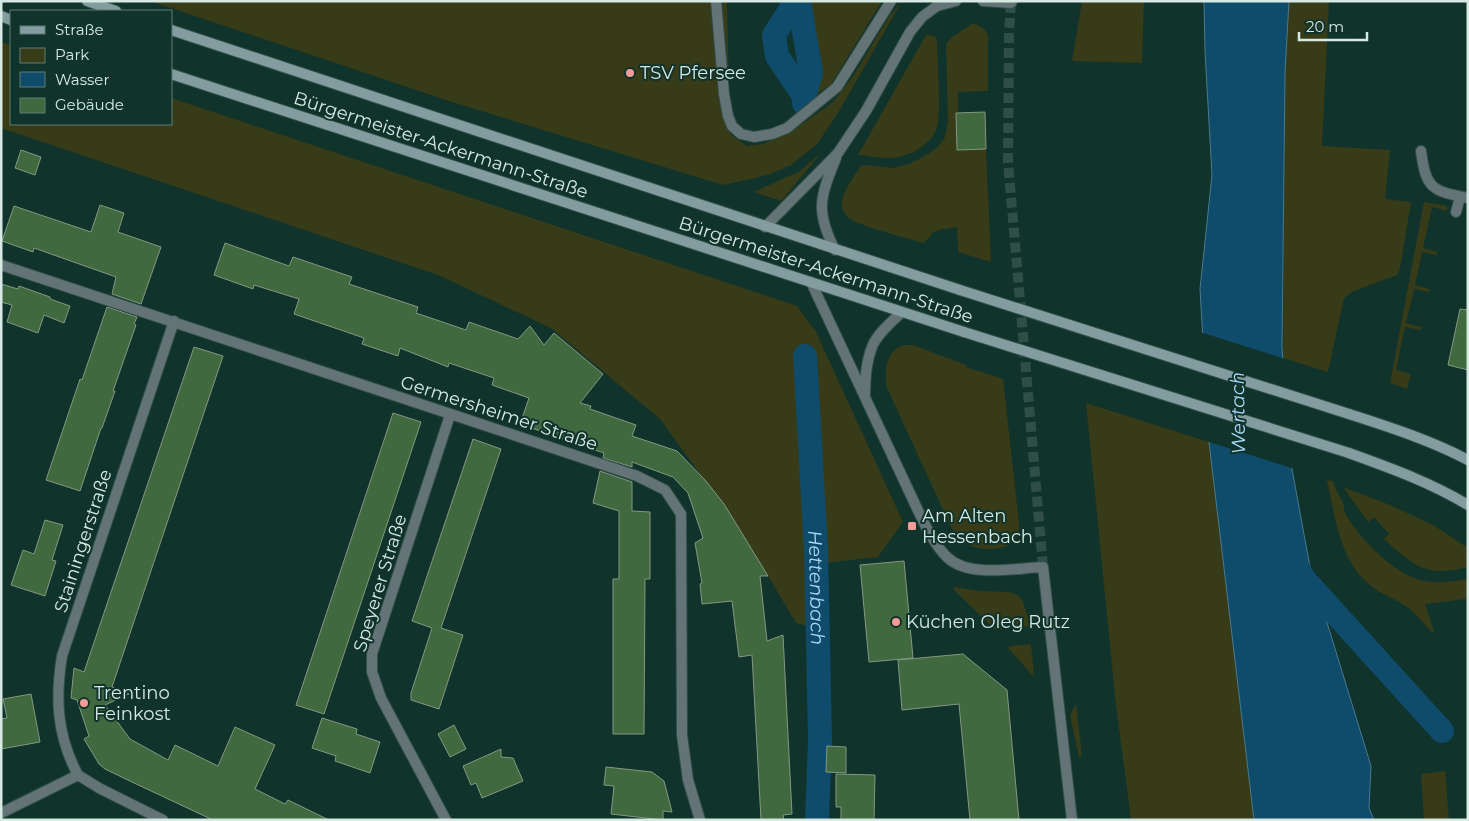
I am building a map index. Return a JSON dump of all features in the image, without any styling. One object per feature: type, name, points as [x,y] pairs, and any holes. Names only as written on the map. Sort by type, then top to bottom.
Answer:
[{"type":"main road","points":[[87,1],[113,10]]},
{"type":"main road","name":"Bürgermeister-Ackermann-Straße","points":[[172,30],[835,250],[1385,425],[1447,449],[1468,460]]},
{"type":"main road","name":"Bürgermeister-Ackermann-Straße","points":[[172,74],[264,106],[964,332],[1349,453],[1404,473],[1448,493],[1468,505]]},
{"type":"street","points":[[716,1],[724,94],[728,116],[732,126],[741,134],[754,138],[787,128],[837,87],[891,1]]},
{"type":"street","points":[[765,227],[838,153],[866,112],[910,32],[922,17],[936,3],[956,1]]},
{"type":"street","points":[[984,1],[1012,3],[1012,1]]},
{"type":"street","points":[[1421,151],[1424,173],[1430,184],[1439,191],[1464,197],[1456,212]]},
{"type":"street","points":[[835,250],[823,223],[822,201],[827,180],[838,153]]},
{"type":"street","name":"Germersheimer Straße","points":[[1,266],[174,321],[450,415],[637,476],[665,490],[681,514],[682,735],[688,780],[700,820]]},
{"type":"street","points":[[811,282],[922,520],[935,542],[949,559],[966,568],[985,570],[1043,566],[1072,820]]},
{"type":"street","points":[[864,397],[866,372],[872,346],[887,326],[902,312]]},
{"type":"street","name":"Stainingerstraße","points":[[78,775],[71,762],[61,732],[57,686],[62,656],[174,321]]},
{"type":"street","name":"Speyerer Straße","points":[[446,820],[381,698],[372,672],[372,654],[450,415]]},
{"type":"street","points":[[1,813],[78,775],[99,788],[163,820]]},
{"type":"green space","points":[[150,1],[727,1],[730,134],[747,146],[763,144],[791,132],[833,102],[854,75],[890,15],[902,1],[838,113],[817,144],[791,165],[768,175],[723,185],[452,102]]},
{"type":"green space","points":[[807,1],[882,1],[831,84],[814,96],[814,64]]},
{"type":"green space","points":[[1082,1],[1144,1],[1142,63],[1072,61]]},
{"type":"green space","points":[[1289,1],[1329,1],[1322,146],[1390,150],[1385,199],[1411,202],[1400,269],[1397,275],[1354,291],[1344,298],[1328,372],[1283,358],[1285,72]]},
{"type":"green space","points":[[972,24],[976,24],[984,29],[988,35],[988,91],[958,92],[958,113],[956,113],[957,150],[986,149],[991,262],[958,252],[957,227],[938,230],[931,234],[923,243],[856,222],[846,215],[842,206],[845,192],[860,167],[864,165],[893,168],[909,164],[938,147],[945,137],[948,122],[946,44],[952,37]]},
{"type":"green space","points":[[926,35],[935,36],[937,41],[939,113],[938,123],[933,136],[918,149],[899,157],[885,158],[858,155]]},
{"type":"green space","points":[[1,42],[10,45],[10,125],[172,125],[172,98],[797,306],[816,332],[903,522],[878,557],[806,565],[808,626],[796,623],[768,576],[705,481],[660,419],[551,328],[438,275],[1,128]]},
{"type":"green space","points":[[822,152],[781,201],[754,192],[800,171]]},
{"type":"green space","points":[[1424,202],[1447,206],[1447,211],[1432,207],[1423,248],[1437,252],[1437,255],[1422,252],[1415,285],[1429,289],[1429,292],[1414,289],[1406,323],[1422,327],[1421,330],[1405,327],[1396,370],[1411,374],[1407,389],[1390,383]]},
{"type":"green space","points":[[904,345],[913,345],[966,365],[966,367],[1003,379],[1019,527],[1017,537],[1007,546],[995,549],[982,549],[971,546],[959,538],[951,527],[887,388],[886,369],[889,357]]},
{"type":"green space","points":[[1086,403],[1209,442],[1254,820],[1131,820],[1115,697]]},
{"type":"green space","points":[[1327,480],[1333,481],[1343,503],[1345,513],[1357,532],[1385,560],[1405,574],[1428,582],[1468,579],[1468,601],[1466,599],[1425,604],[1434,631],[1431,632],[1408,608],[1370,585],[1351,563],[1345,550],[1336,522]]},
{"type":"green space","points":[[1343,487],[1390,505],[1433,525],[1468,548],[1468,567],[1441,571],[1431,570],[1413,563],[1384,539],[1389,534],[1374,517],[1368,522]]},
{"type":"green space","points":[[954,587],[1016,594],[1024,604],[1030,626],[995,630],[953,589]]},
{"type":"green space","points":[[1031,644],[1034,675],[1008,648],[1010,646]]},
{"type":"green space","points":[[1076,704],[1082,755],[1079,757],[1070,715]]},
{"type":"green space","points":[[1445,771],[1449,820],[1424,820],[1421,774]]},
{"type":"water","name":"Wertach","points":[[1204,1],[1289,1],[1285,72],[1282,348],[1292,469],[1310,567],[1371,766],[1369,808],[1374,820],[1254,820],[1209,442],[1200,289],[1212,175]]},
{"type":"pier","points":[[1200,332],[1285,359],[1295,469],[1206,441]]},
{"type":"building","points":[[985,112],[986,149],[957,150],[956,113]]},
{"type":"building","points":[[21,150],[41,157],[35,175],[15,168]]},
{"type":"building","points":[[100,205],[124,213],[118,232],[161,247],[141,304],[112,294],[116,277],[34,248],[33,252],[2,241],[14,206],[91,232]]},
{"type":"building","points":[[225,243],[289,266],[293,257],[352,277],[349,284],[418,307],[416,313],[466,330],[469,322],[518,339],[530,326],[544,345],[554,333],[603,374],[580,403],[591,406],[590,409],[636,425],[632,436],[677,451],[705,480],[724,504],[768,576],[760,576],[767,641],[783,635],[792,814],[783,815],[784,820],[761,820],[752,655],[739,657],[732,601],[702,604],[700,584],[702,583],[695,543],[703,538],[688,493],[673,477],[632,462],[632,467],[603,458],[604,453],[520,424],[529,398],[492,385],[494,378],[449,363],[448,367],[400,348],[398,356],[362,344],[364,338],[294,314],[299,299],[254,285],[253,289],[214,275]]},
{"type":"building","points":[[1,284],[18,289],[19,286],[70,306],[64,323],[44,315],[38,333],[7,322],[12,305],[1,302]]},
{"type":"building","points":[[107,307],[137,317],[134,324],[136,325],[80,491],[46,480],[80,379],[82,380]]},
{"type":"building","points":[[1460,309],[1468,310],[1468,370],[1448,365]]},
{"type":"building","points":[[194,347],[223,356],[112,687],[129,694],[105,705],[130,739],[168,760],[175,745],[218,766],[235,727],[275,745],[255,789],[285,804],[288,800],[329,820],[213,820],[132,782],[105,769],[99,764],[84,739],[89,736],[77,700],[71,698],[74,668],[84,672]]},
{"type":"building","points":[[393,413],[421,422],[324,714],[296,705]]},
{"type":"building","points":[[473,439],[501,449],[441,628],[463,635],[439,709],[411,700],[411,693],[432,628],[412,621]]},
{"type":"building","points":[[600,471],[632,482],[632,511],[650,512],[650,579],[645,579],[644,734],[613,734],[613,579],[619,579],[619,511],[593,503]]},
{"type":"building","points":[[45,520],[63,525],[52,560],[56,561],[45,596],[11,585],[23,550],[34,554]]},
{"type":"building","points":[[904,561],[913,658],[869,662],[860,565]]},
{"type":"building","points":[[963,654],[1007,690],[1019,820],[970,820],[959,704],[902,710],[898,660]]},
{"type":"building","points":[[31,694],[40,742],[1,749],[1,719],[7,718],[3,699]]},
{"type":"building","points":[[322,718],[357,729],[356,734],[380,742],[370,773],[335,761],[336,756],[312,748]]},
{"type":"building","points":[[454,725],[466,749],[450,757],[438,734]]},
{"type":"building","points":[[827,746],[846,747],[846,773],[826,772]]},
{"type":"building","points":[[501,749],[501,757],[513,758],[523,781],[482,798],[476,783],[471,785],[463,766]]},
{"type":"building","points":[[606,767],[652,772],[664,781],[672,812],[663,811],[663,820],[611,814],[614,786],[604,785]]},
{"type":"building","points":[[836,774],[875,775],[874,820],[841,820],[841,807],[836,807]]},
{"type":"waterway","name":"Hettenbach","points":[[796,1],[774,35],[777,56],[804,96]]},
{"type":"waterway","name":"Hettenbach","points":[[799,1],[811,73],[804,96],[804,103]]},
{"type":"waterway","name":"Hettenbach","points":[[805,356],[816,550],[820,740],[817,820]]},
{"type":"waterway","points":[[1299,570],[1304,579],[1442,731]]},
{"type":"tunnel","points":[[1011,3],[1008,162],[1043,567]]},
{"type":"place","name":"TSV Pfersee","points":[[630,73]]},
{"type":"place","name":"Am Alten Hessenbach","points":[[912,526]]},
{"type":"place","name":"Küchen Oleg Rutz","points":[[896,622]]},
{"type":"place","name":"Trentino Feinkost","points":[[84,703]]}]
